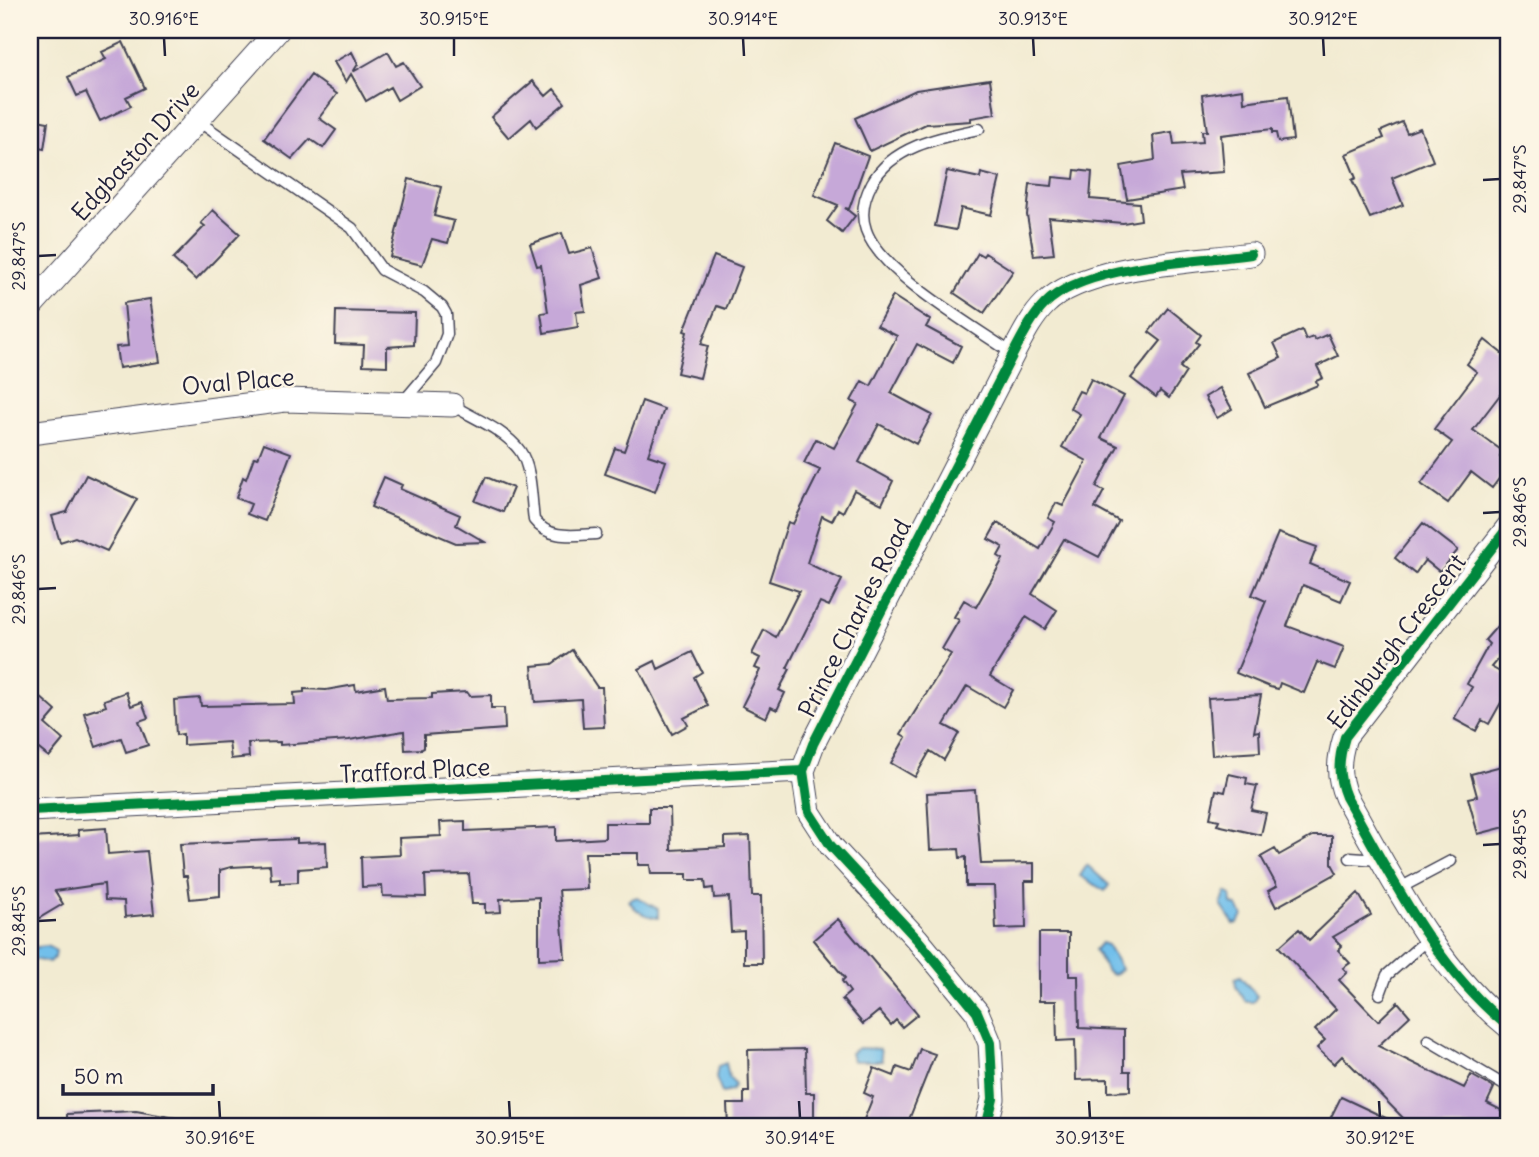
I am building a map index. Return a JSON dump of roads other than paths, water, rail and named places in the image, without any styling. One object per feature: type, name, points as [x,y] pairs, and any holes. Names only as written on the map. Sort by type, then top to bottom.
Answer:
[{"type":"street","name":"Edgbaston Drive","points":[[30,307],[278,30]]},
{"type":"street","name":"Prince Charles Road","points":[[986,1127],[993,1099],[990,1043],[977,1012],[917,939],[831,846],[808,812],[803,771],[813,744],[1013,354],[1045,303],[1073,285],[1100,274],[1251,254]]},
{"type":"street","name":"Oval Place","points":[[30,433],[285,400],[452,405]]},
{"type":"street","name":"Edinburgh Crescent","points":[[1509,526],[1345,737],[1338,778],[1382,861],[1429,938],[1469,988],[1509,1027]]},
{"type":"street","name":"Trafford Place","points":[[30,810],[803,771]]},
{"type":"lane","points":[[198,121],[352,228],[382,270],[424,292],[442,307],[446,314],[447,334],[436,363],[401,405]]},
{"type":"lane","points":[[979,129],[934,138],[890,163],[876,175],[867,193],[863,214],[866,230],[874,245],[890,264],[920,290],[1013,354]]},
{"type":"lane","points":[[452,405],[505,437],[519,450],[526,469],[534,520],[539,527],[548,533],[562,535],[596,534]]},
{"type":"lane","points":[[1350,858],[1382,861]]},
{"type":"lane","points":[[1398,889],[1451,861]]},
{"type":"lane","points":[[1380,994],[1387,975],[1429,938]]},
{"type":"lane","points":[[1428,1040],[1509,1088]]},
{"type":"water","points":[[1087,865],[1109,885],[1105,891],[1080,876]]},
{"type":"water","points":[[1226,892],[1231,895],[1232,904],[1237,906],[1243,916],[1238,923],[1234,924],[1221,905]]},
{"type":"water","points":[[637,897],[658,909],[658,918],[645,915],[634,907],[629,900]]},
{"type":"water","points":[[1101,943],[1107,945],[1121,969],[1113,975],[1107,972],[1095,950]]},
{"type":"water","points":[[47,946],[56,951],[55,957],[49,962],[30,959],[30,948]]},
{"type":"water","points":[[1240,976],[1257,996],[1253,1002],[1246,1002],[1236,987],[1235,978]]},
{"type":"water","points":[[858,1048],[880,1049],[882,1061],[853,1061],[851,1053]]},
{"type":"water","points":[[726,1063],[729,1077],[735,1085],[731,1091],[722,1093],[716,1078],[718,1066]]}]
